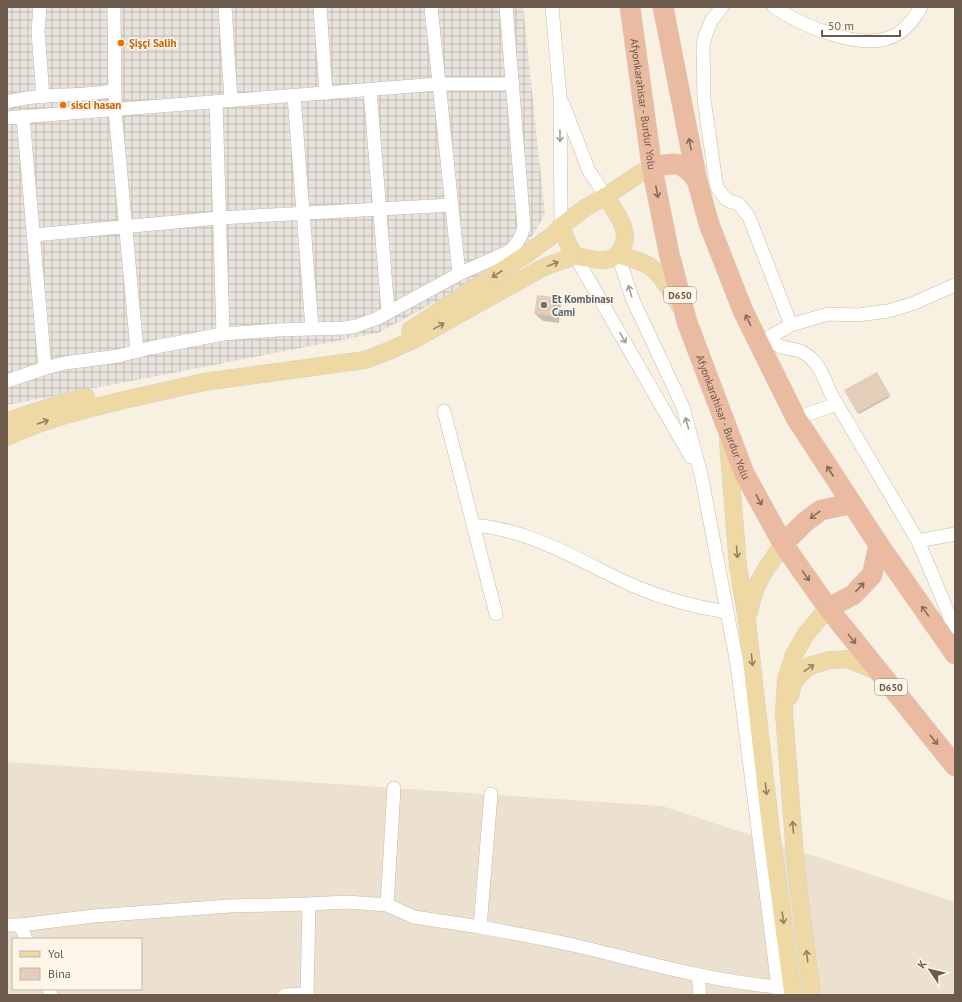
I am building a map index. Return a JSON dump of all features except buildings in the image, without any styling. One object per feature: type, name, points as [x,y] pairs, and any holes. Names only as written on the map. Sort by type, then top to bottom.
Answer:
[{"type":"highway","name":"Afyonkarahisar - Burdur Yolu","points":[[630,7],[652,168],[669,253],[685,315],[744,473],[784,544],[828,608],[955,766]]},
{"type":"highway","points":[[663,7],[697,180],[709,224],[743,311],[764,340],[796,418],[878,545],[955,654]]},
{"type":"highway","points":[[652,168],[677,164],[689,170],[697,180]]},
{"type":"highway","points":[[784,544],[805,522],[821,510],[852,504]]},
{"type":"highway","points":[[828,608],[853,595],[872,575],[878,545]]},
{"type":"main road","points":[[7,422],[30,412],[54,405],[181,377],[330,356],[378,345],[411,330],[518,260],[554,234],[561,226],[585,208],[639,174],[652,168]]},
{"type":"main road","points":[[7,437],[66,414],[180,387],[204,382],[364,360],[391,350],[417,338],[544,267],[575,256],[601,261],[618,255],[624,246],[623,227],[606,196]]},
{"type":"main road","points":[[561,226],[569,246],[575,256]]},
{"type":"main road","points":[[618,255],[652,268],[666,285],[685,315]]},
{"type":"main road","points":[[727,429],[738,566],[747,621],[771,831],[794,995]]},
{"type":"main road","points":[[747,621],[752,596],[760,577],[784,544]]},
{"type":"main road","points":[[812,995],[796,868],[784,713],[786,679],[794,655],[806,634],[828,608]]},
{"type":"main road","points":[[784,713],[794,681],[809,666],[830,660],[847,659],[879,672]]},
{"type":"street","points":[[40,7],[38,31],[43,97]]},
{"type":"street","points":[[114,7],[115,110],[137,351]]},
{"type":"street","points":[[225,7],[231,101]]},
{"type":"street","points":[[320,7],[326,93]]},
{"type":"street","points":[[431,7],[459,274]]},
{"type":"street","points":[[7,381],[45,368],[82,359],[118,356],[223,334],[312,328],[345,328],[366,322],[388,312],[398,305],[459,274],[508,252],[516,245],[524,227],[506,7]]},
{"type":"street","points":[[552,7],[560,97],[561,226]]},
{"type":"street","points":[[722,7],[711,21],[703,46],[704,98],[716,183],[718,189],[725,198],[739,204],[749,217],[791,325]]},
{"type":"street","points":[[774,7],[787,16],[813,27],[841,36],[870,42],[884,40],[898,34],[911,23],[921,7]]},
{"type":"street","points":[[7,118],[439,84],[513,84]]},
{"type":"street","points":[[7,102],[43,97],[102,93],[115,90]]},
{"type":"street","points":[[370,90],[388,312]]},
{"type":"street","points":[[294,96],[312,328]]},
{"type":"street","points":[[560,97],[590,171],[606,196]]},
{"type":"street","points":[[216,102],[223,334]]},
{"type":"street","points":[[24,117],[45,368]]},
{"type":"street","points":[[34,235],[219,218],[452,205]]},
{"type":"street","points":[[14,925],[94,916],[230,906],[346,902],[387,905],[414,918],[480,927],[571,945],[698,975],[730,981],[761,990],[779,991],[737,664],[701,474],[683,407],[632,298],[618,255]]},
{"type":"street","points":[[575,256],[701,474]]},
{"type":"street","points":[[764,340],[791,325],[828,314],[858,315],[888,311],[912,304],[935,292],[955,285]]},
{"type":"street","points":[[764,340],[785,349],[797,350],[805,354],[822,372],[831,394],[918,541],[950,617],[949,628],[944,638]]},
{"type":"street","points":[[796,418],[837,404]]},
{"type":"street","points":[[444,411],[496,614]]},
{"type":"street","points":[[474,524],[496,527],[544,542],[634,586],[670,600],[708,610],[727,612]]},
{"type":"street","points":[[918,541],[955,534]]},
{"type":"street","points":[[387,905],[394,788]]},
{"type":"street","points":[[480,927],[491,794]]},
{"type":"street","points":[[285,995],[307,995],[309,904]]},
{"type":"street","points":[[14,925],[25,938]]},
{"type":"street","points":[[698,975],[700,995]]},
{"type":"shaded area","points":[[7,7],[523,7],[545,215],[519,257],[378,333],[7,405]]},
{"type":"shaded area","points":[[7,762],[662,806],[955,902],[955,995],[7,995]]},
{"type":"place","name":"Şişçi Salih","points":[[121,43]]},
{"type":"place","name":"sisci hasan","points":[[63,105]]},
{"type":"place","name":"Et Kombinası Cami","points":[[544,305]]}]
